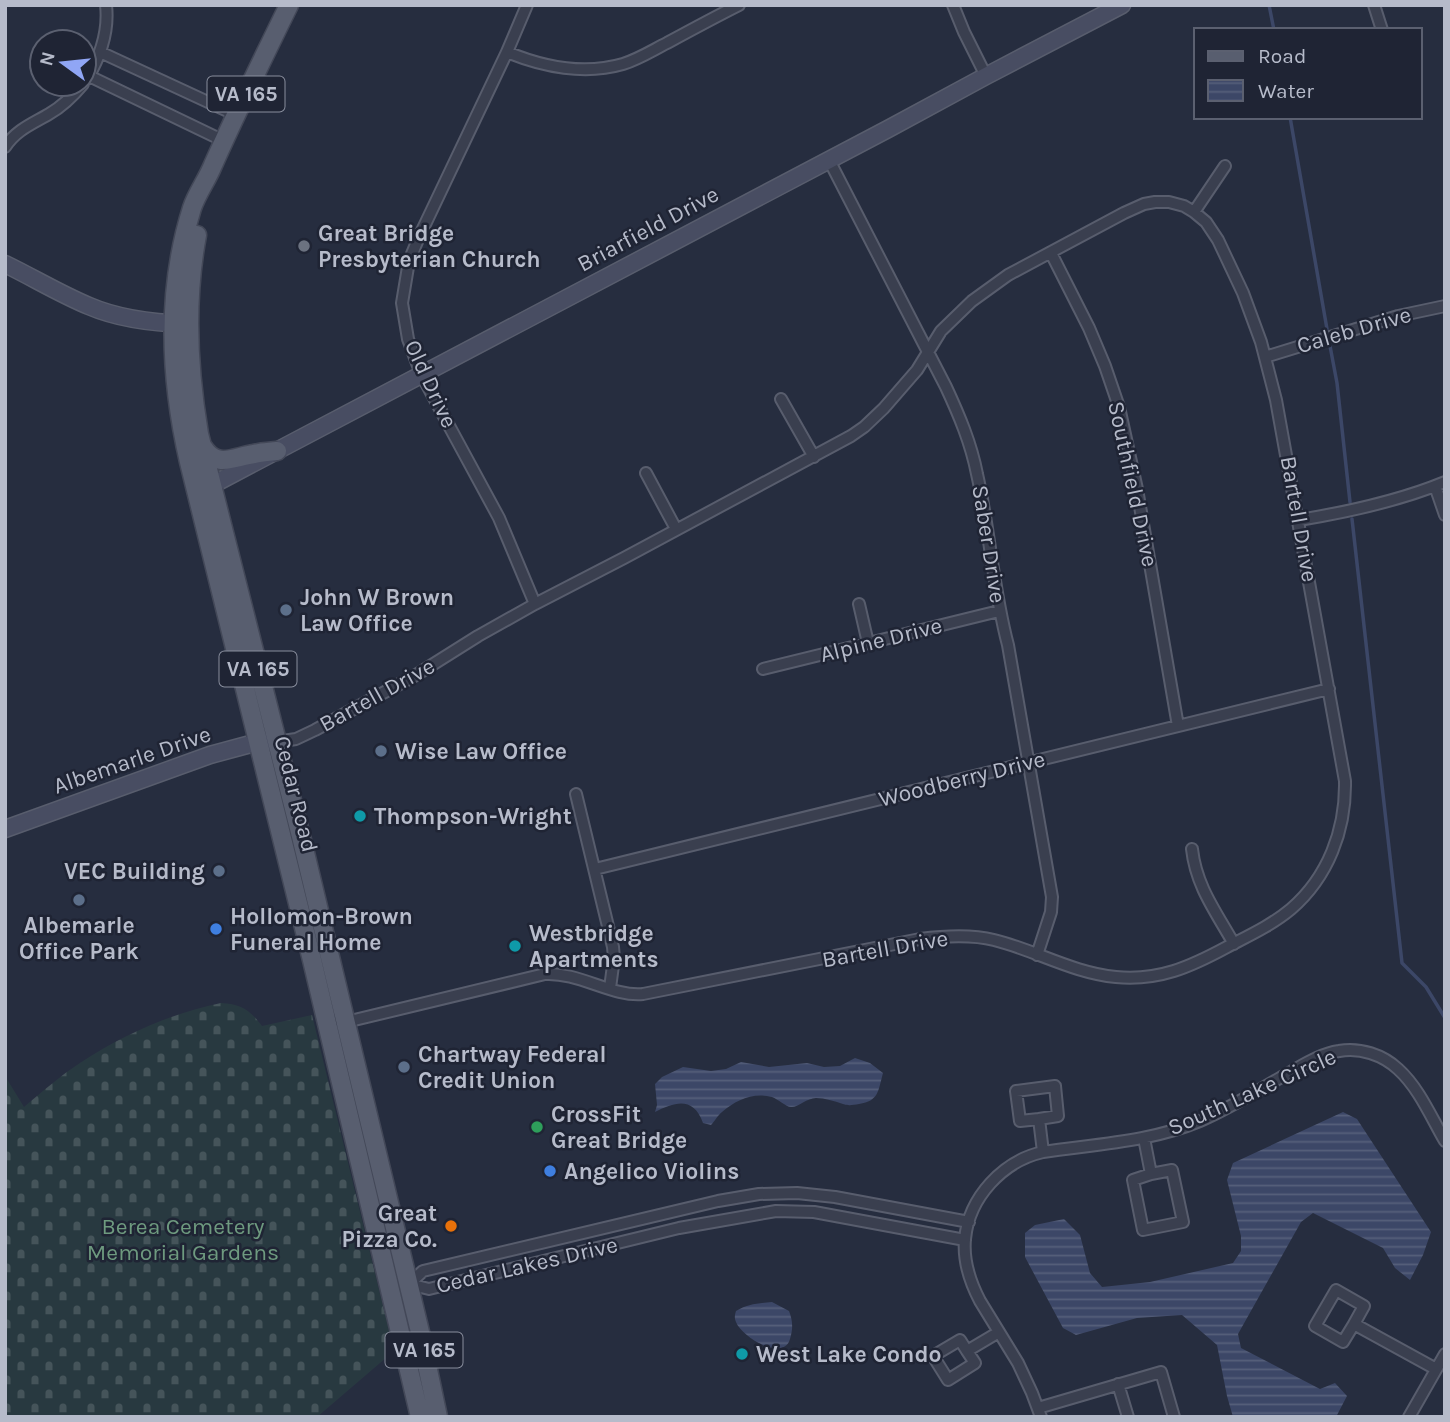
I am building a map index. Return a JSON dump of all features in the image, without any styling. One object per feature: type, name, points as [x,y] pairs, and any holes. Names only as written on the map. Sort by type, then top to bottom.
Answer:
[{"type":"main road","name":"Cedar Road","points":[[289,5],[205,183],[206,198],[174,357],[178,409],[310,950],[419,1417]]},
{"type":"main road","name":"Cedar Road","points":[[182,324],[202,446],[301,836],[409,1284],[438,1417]]},
{"type":"main road","points":[[202,446],[208,455],[222,460],[276,451]]},
{"type":"main road","points":[[353,1136],[372,1177],[394,1271],[401,1281],[409,1284],[399,1327]]},
{"type":"street","points":[[98,56],[104,35],[106,5]]},
{"type":"street","name":"Old Drive","points":[[527,5],[419,237],[409,261],[402,303],[404,325],[421,374],[499,518],[535,604]]},
{"type":"street","points":[[507,52],[526,60],[559,67],[613,66],[652,51],[739,5]]},
{"type":"street","points":[[953,5],[986,76]]},
{"type":"street","name":"Briarfield Drive","points":[[212,485],[1122,5]]},
{"type":"street","points":[[1374,5],[1381,28]]},
{"type":"street","points":[[100,52],[236,115]]},
{"type":"street","points":[[98,87],[224,141]]},
{"type":"street","points":[[5,147],[18,132],[71,98]]},
{"type":"street","name":"Saber Drive","points":[[828,160],[957,410],[978,474],[999,611],[1008,645],[1052,904],[1037,954]]},
{"type":"street","points":[[1194,212],[1225,166]]},
{"type":"street","name":"Bartell Drive","points":[[276,742],[296,739],[315,730],[416,675],[535,604],[851,436],[884,408],[918,370],[941,331],[972,301],[1008,275],[1124,213],[1155,202],[1184,206],[1206,222],[1218,240],[1243,293],[1261,342],[1282,425],[1345,781],[1344,811],[1330,859],[1308,892],[1290,909],[1234,944],[1183,969],[1156,975],[1117,977],[1094,974],[993,939],[957,936],[920,939],[643,994],[628,994],[564,974],[545,974],[346,1022],[324,1017]]},
{"type":"street","name":"Southfield Drive","points":[[1051,253],[1089,328],[1119,407],[1137,489],[1178,726]]},
{"type":"street","points":[[5,264],[91,307],[123,317],[182,324]]},
{"type":"street","name":"Caleb Drive","points":[[1265,357],[1398,316],[1445,306]]},
{"type":"street","points":[[781,399],[814,457]]},
{"type":"street","points":[[646,473],[676,529]]},
{"type":"street","points":[[194,482],[212,485]]},
{"type":"street","points":[[1299,520],[1342,513],[1440,484],[1445,515]]},
{"type":"street","points":[[859,604],[869,643]]},
{"type":"street","name":"Alpine Drive","points":[[764,669],[999,611]]},
{"type":"street","name":"Woodberry Drive","points":[[594,869],[1329,689]]},
{"type":"street","name":"Albemarle Drive","points":[[5,829],[210,755],[258,742],[276,742]]},
{"type":"street","points":[[576,793],[614,947],[610,988]]},
{"type":"street","points":[[1192,849],[1200,884],[1234,944]]},
{"type":"street","name":"South Lake Circle","points":[[1039,1412],[1018,1363],[974,1289],[967,1268],[965,1240],[975,1206],[996,1177],[1013,1164],[1033,1154],[1118,1143],[1172,1131],[1220,1112],[1326,1054],[1352,1050],[1377,1055],[1397,1068],[1415,1090],[1445,1141]]},
{"type":"street","points":[[1055,1086],[1058,1116],[1039,1119],[1020,1121],[1016,1091],[1055,1086]]},
{"type":"street","points":[[1039,1119],[1043,1152]]},
{"type":"street","points":[[1144,1138],[1152,1174]]},
{"type":"street","points":[[1172,1170],[1183,1222],[1143,1230],[1133,1180],[1152,1174],[1172,1170]]},
{"type":"street","name":"Cedar Lakes Drive","points":[[409,1284],[423,1271],[718,1201],[759,1194],[835,1197],[969,1222]]},
{"type":"street","name":"Cedar Lakes Drive","points":[[409,1284],[429,1289],[679,1228],[776,1211],[814,1212],[965,1240]]},
{"type":"street","points":[[1336,1290],[1364,1306],[1354,1324],[1343,1342],[1315,1326],[1336,1290]]},
{"type":"street","points":[[1354,1324],[1436,1369]]},
{"type":"street","points":[[967,1351],[999,1332]]},
{"type":"street","points":[[1409,1417],[1445,1354]]},
{"type":"street","points":[[1039,1412],[1161,1372],[1174,1417]]},
{"type":"street","points":[[1118,1384],[1128,1417]]},
{"type":"green space","name":"Berea Cemetery Memorial Gardens","points":[[221,1003],[244,1009],[262,1026],[312,1015],[394,1351],[317,1417],[5,1417],[5,1076],[24,1107],[73,1068],[113,1043],[166,1019]]},
{"type":"water","points":[[855,1058],[870,1063],[883,1073],[877,1094],[866,1103],[847,1105],[816,1098],[791,1107],[772,1097],[752,1096],[727,1108],[711,1125],[703,1123],[695,1109],[689,1105],[670,1105],[655,1112],[655,1084],[662,1077],[683,1067],[711,1071],[726,1069],[741,1062],[769,1067],[807,1063],[824,1067],[840,1066]]},
{"type":"water","points":[[1343,1112],[1357,1119],[1431,1232],[1423,1255],[1410,1280],[1395,1268],[1383,1248],[1313,1213],[1301,1222],[1238,1334],[1241,1348],[1320,1389],[1335,1383],[1347,1396],[1336,1417],[1233,1417],[1217,1345],[1182,1315],[1137,1318],[1076,1335],[1063,1328],[1025,1257],[1025,1233],[1035,1225],[1064,1219],[1080,1235],[1090,1273],[1102,1287],[1150,1282],[1233,1263],[1241,1251],[1241,1236],[1227,1180],[1233,1163]]},
{"type":"water","points":[[772,1302],[789,1311],[792,1322],[790,1339],[786,1346],[779,1348],[771,1348],[753,1340],[739,1328],[735,1319],[736,1311],[740,1309],[753,1304]]},
{"type":"waterway","points":[[1269,5],[1274,28]]},
{"type":"waterway","points":[[1290,119],[1327,329]]},
{"type":"waterway","points":[[1330,346],[1337,383],[1350,502]]},
{"type":"waterway","points":[[1352,519],[1402,963],[1426,987],[1445,1018]]},
{"type":"place","name":"Great Bridge Presbyterian Church","points":[[304,246]]},
{"type":"place","name":"John W Brown Law Office","points":[[286,610]]},
{"type":"place","name":"Wise Law Office","points":[[381,751]]},
{"type":"place","name":"Thompson-Wright","points":[[360,816]]},
{"type":"place","name":"VEC Building","points":[[219,871]]},
{"type":"place","name":"Albemarle Office Park","points":[[79,900]]},
{"type":"place","name":"Hollomon-Brown Funeral Home","points":[[216,929]]},
{"type":"place","name":"Westbridge Apartments","points":[[515,946]]},
{"type":"place","name":"Chartway Federal Credit Union","points":[[404,1067]]},
{"type":"place","name":"CrossFit Great Bridge","points":[[537,1127]]},
{"type":"place","name":"Angelico Violins","points":[[550,1171]]},
{"type":"place","name":"Great Pizza Co.","points":[[451,1226]]},
{"type":"place","name":"West Lake Condo","points":[[742,1354]]}]
